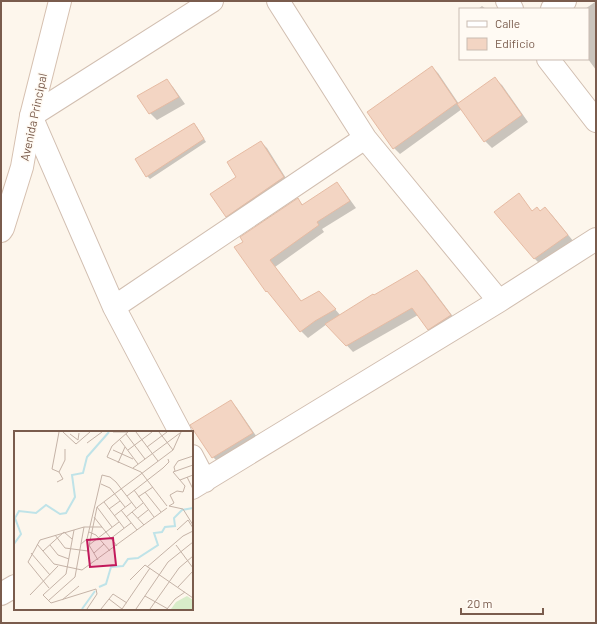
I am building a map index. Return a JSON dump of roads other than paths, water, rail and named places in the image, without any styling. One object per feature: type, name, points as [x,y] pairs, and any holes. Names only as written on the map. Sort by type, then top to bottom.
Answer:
[{"type":"street","name":"Avenida Principal","points":[[1,231],[22,167],[31,116],[60,1]]},
{"type":"street","points":[[179,431],[114,307],[31,116],[212,1]]},
{"type":"street","points":[[278,1],[365,138],[499,301]]},
{"type":"street","points":[[554,8],[565,1]]},
{"type":"street","points":[[549,60],[596,121]]},
{"type":"street","points":[[114,307],[365,138]]},
{"type":"street","points":[[193,460],[199,485],[499,301],[596,239]]},
{"type":"street","points":[[1,594],[14,587]]}]
